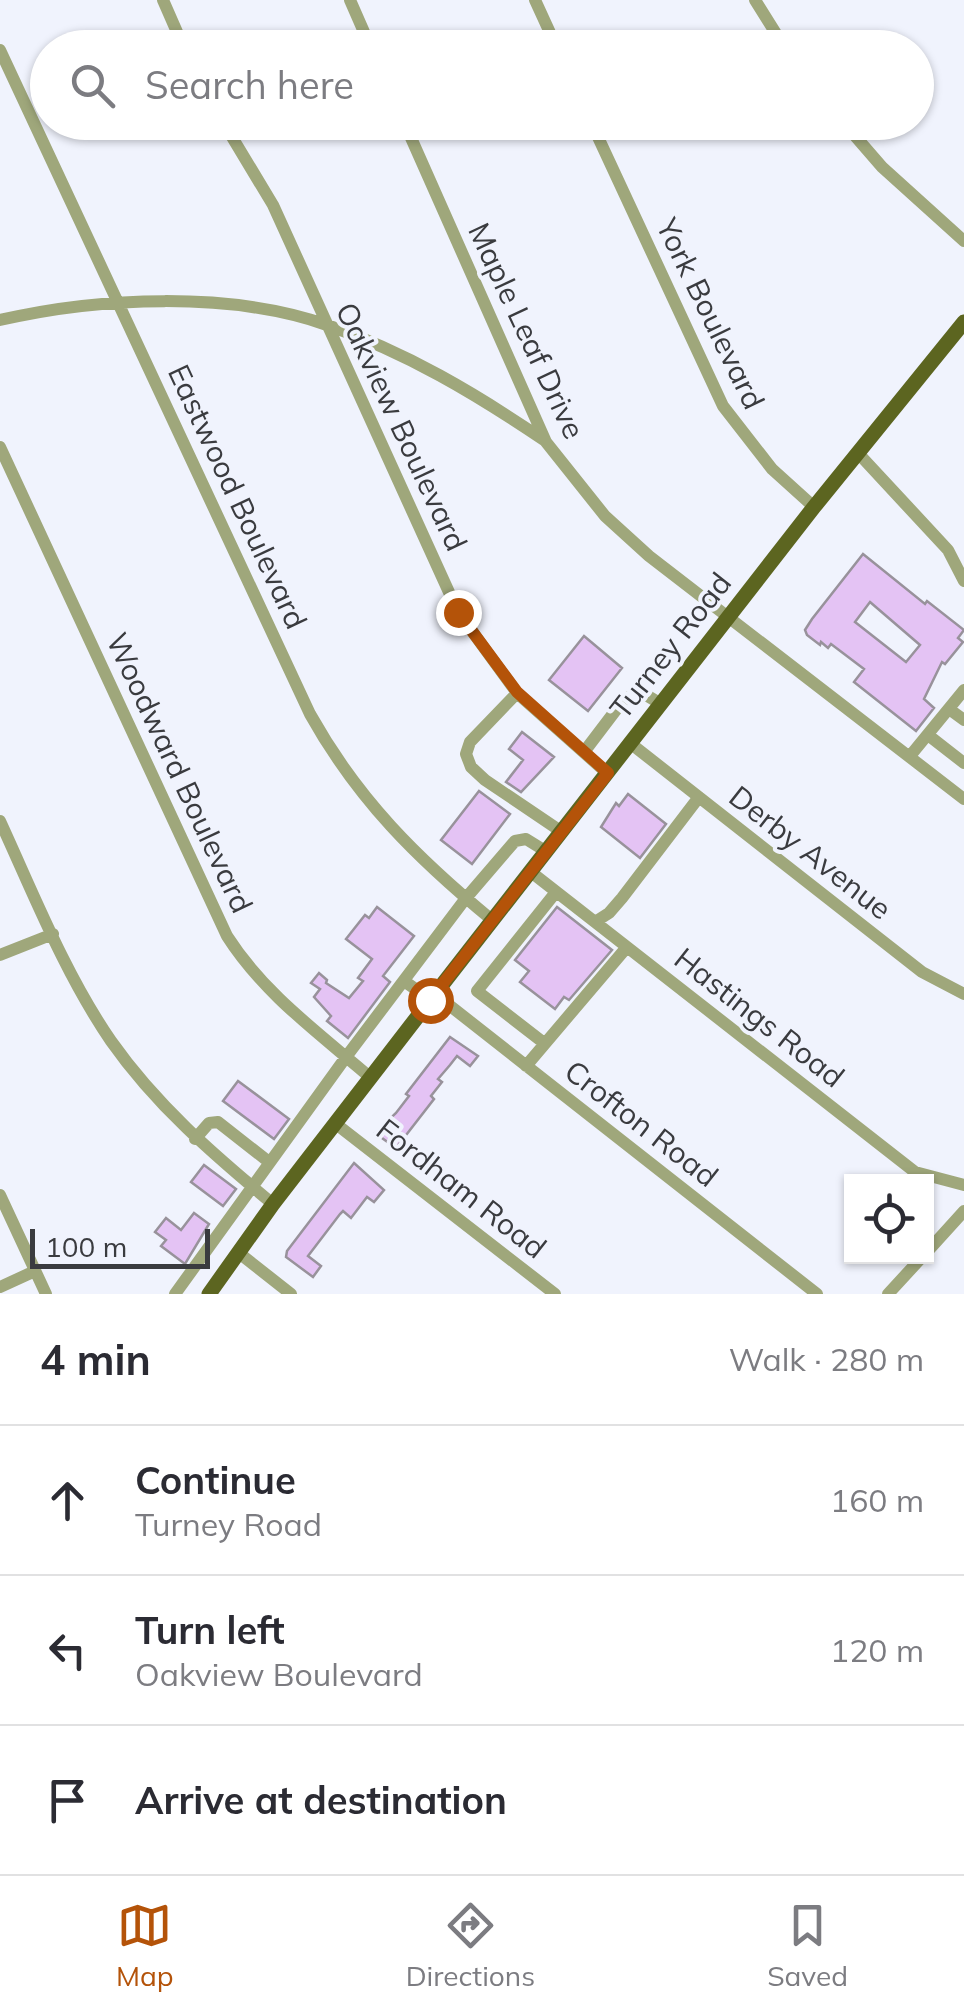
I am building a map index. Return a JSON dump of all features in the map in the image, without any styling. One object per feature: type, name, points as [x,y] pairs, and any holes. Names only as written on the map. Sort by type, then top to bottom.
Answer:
[{"type":"main road","name":"Turney Road","points":[[209,1294],[273,1204],[492,920],[814,507],[964,322]]},
{"type":"street","points":[[163,0],[176,30]]},
{"type":"street","points":[[350,0],[363,30]]},
{"type":"street","points":[[535,0],[549,30]]},
{"type":"street","points":[[756,0],[775,30]]},
{"type":"street","name":"Eastwood Boulevard","points":[[0,50],[30,114]]},
{"type":"street","name":"Eastwood Boulevard","points":[[42,140],[310,714],[360,793],[401,840],[492,920]]},
{"type":"street","name":"Oakview Boulevard","points":[[234,140],[273,205],[458,612],[517,692],[608,773]]},
{"type":"street","name":"Maple Leaf Drive","points":[[412,140],[546,442],[576,482],[625,536],[964,799]]},
{"type":"street","name":"York Boulevard","points":[[599,140],[723,406],[772,469],[814,507]]},
{"type":"street","points":[[858,140],[964,242]]},
{"type":"street","points":[[0,320],[118,301],[240,306],[326,324],[448,378],[546,442]]},
{"type":"street","name":"Woodward Boulevard","points":[[0,447],[227,936],[240,957],[275,995],[371,1078]]},
{"type":"street","points":[[858,453],[948,550],[964,581]]},
{"type":"street","points":[[910,756],[964,690]]},
{"type":"street","points":[[517,692],[470,742],[466,754],[471,767],[485,780],[562,832]]},
{"type":"street","points":[[584,752],[626,698],[640,693],[662,704]]},
{"type":"street","points":[[949,709],[964,720]]},
{"type":"street","points":[[928,735],[964,763]]},
{"type":"street","name":"Derby Avenue","points":[[630,743],[922,972],[964,994]]},
{"type":"street","points":[[595,922],[622,898],[699,797]]},
{"type":"street","points":[[0,821],[53,934],[110,1039],[196,1139],[273,1204]]},
{"type":"street","points":[[175,1294],[346,1056],[466,898],[515,840],[526,839],[547,852]]},
{"type":"street","name":"Hastings Road","points":[[531,872],[916,1172],[964,1184]]},
{"type":"street","points":[[460,1014],[556,892]]},
{"type":"street","points":[[0,956],[53,934]]},
{"type":"street","points":[[526,1066],[627,946]]},
{"type":"street","name":"Crofton Road","points":[[404,981],[460,1014],[817,1294]]},
{"type":"street","points":[[478,991],[544,1044]]},
{"type":"street","points":[[196,1139],[209,1123],[218,1122],[269,1162]]},
{"type":"street","name":"Fordham Road","points":[[336,1124],[555,1294]]},
{"type":"street","points":[[0,1195],[46,1294]]},
{"type":"street","points":[[934,1245],[964,1212]]},
{"type":"street","points":[[239,1253],[292,1294]]},
{"type":"street","points":[[888,1294],[916,1264]]},
{"type":"street","points":[[0,1287],[35,1271]]},
{"type":"building","points":[[863,554],[964,630],[958,638],[963,642],[945,664],[942,662],[924,699],[934,708],[916,731],[854,682],[864,669],[831,644],[828,648],[821,642],[820,645],[807,635],[805,630]],"holes":[[[870,602],[920,645],[906,662],[855,622]]]},
{"type":"building","points":[[584,636],[622,668],[588,711],[549,680]]},
{"type":"building","points":[[522,732],[554,757],[521,792],[506,782],[523,760],[509,749]]},
{"type":"building","points":[[479,791],[510,814],[472,864],[441,840]]},
{"type":"building","points":[[628,794],[666,824],[640,858],[601,827],[616,803],[619,806]]},
{"type":"building","points":[[377,907],[414,936],[383,976],[390,982],[348,1038],[327,1021],[331,1016],[314,997],[320,989],[311,983],[319,973],[326,983],[349,998],[363,981],[358,978],[372,959],[346,939],[365,915],[369,918]]},
{"type":"building","points":[[557,907],[612,950],[569,1000],[564,997],[555,1009],[520,982],[529,971],[515,960]]},
{"type":"building","points":[[450,1037],[478,1056],[470,1066],[457,1056],[438,1079],[442,1082],[431,1096],[434,1099],[396,1148],[375,1133],[396,1113]]},
{"type":"building","points":[[238,1081],[289,1119],[274,1139],[223,1101]]},
{"type":"building","points":[[354,1163],[384,1190],[374,1202],[367,1197],[351,1218],[343,1211],[340,1214],[308,1256],[321,1266],[313,1277],[286,1257],[287,1251]]},
{"type":"building","points":[[204,1165],[236,1189],[223,1206],[191,1182]]},
{"type":"building","points":[[194,1213],[209,1224],[185,1264],[161,1246],[166,1240],[155,1232],[166,1218],[181,1230]]},
{"type":"route","points":[[430,1000],[608,773],[517,692],[458,612]]}]
